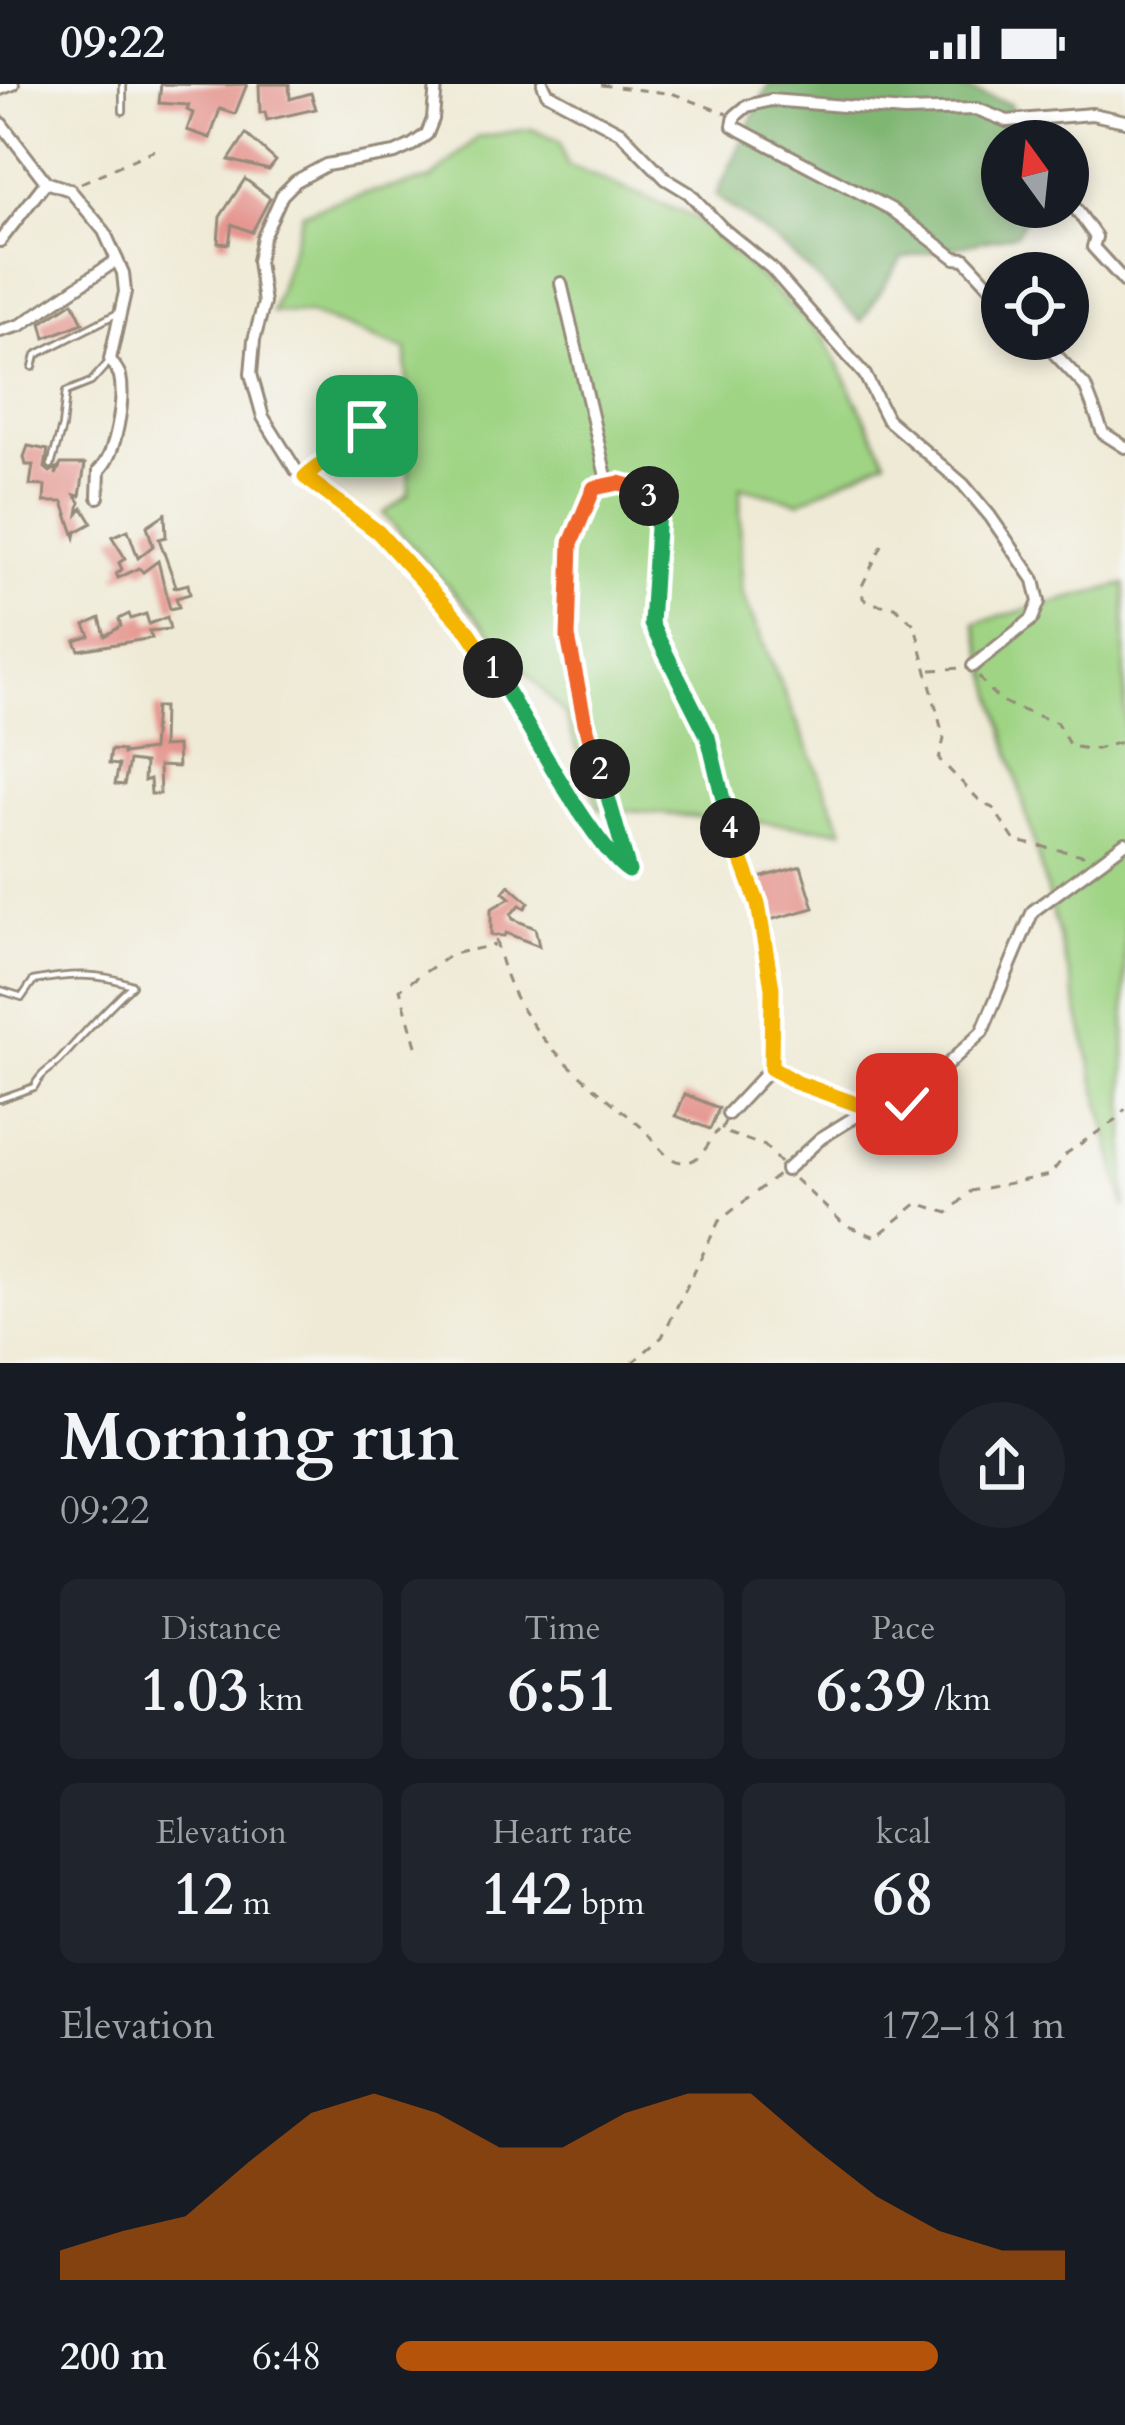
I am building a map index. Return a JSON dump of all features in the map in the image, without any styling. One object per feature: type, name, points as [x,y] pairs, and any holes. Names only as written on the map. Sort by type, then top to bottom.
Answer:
[{"type":"street","points":[[0,88],[13,84]]},
{"type":"street","points":[[436,84],[438,97],[427,134],[395,154],[310,172],[283,195],[263,237],[258,261],[264,304],[251,374],[263,417],[296,470],[378,532],[469,632],[594,832],[629,871],[585,723],[568,637],[571,543],[594,488],[619,483],[646,490],[658,511],[651,624],[708,737],[723,809],[758,904],[772,988],[771,1068],[726,1119]]},
{"type":"street","points":[[543,84],[548,93],[620,132],[666,179],[771,268],[865,375],[887,419],[963,484],[990,516],[1034,580],[1040,602],[1032,619],[973,666]]},
{"type":"street","points":[[981,276],[965,259],[955,258],[891,209],[733,125],[735,116],[747,106],[771,100],[904,111],[976,110],[1004,120]]},
{"type":"street","points":[[1032,120],[1092,114],[1125,122]]},
{"type":"street","points":[[0,122],[46,182],[70,190],[97,218],[123,273],[123,310],[110,359],[120,376],[117,437],[110,460],[99,470],[98,497]]},
{"type":"street","points":[[0,241],[46,182]]},
{"type":"street","points":[[1089,227],[1096,237],[1093,247],[1125,281]]},
{"type":"street","points":[[0,331],[22,325],[117,260]]},
{"type":"street","points":[[561,283],[608,485]]},
{"type":"street","points":[[1061,360],[1085,386],[1103,433],[1125,447]]},
{"type":"street","points":[[305,477],[367,426],[394,436]]},
{"type":"street","points":[[771,1068],[868,1109],[888,1113],[901,1108],[982,1032],[1033,911],[1125,843]]},
{"type":"street","points":[[786,1170],[821,1138],[868,1109]]},
{"type":"lane","points":[[123,84],[123,111]]},
{"type":"lane","points":[[33,367],[36,355],[123,310]]},
{"type":"lane","points":[[51,465],[66,392],[91,382],[110,359]]},
{"type":"lane","points":[[0,990],[22,998],[33,981],[62,975],[110,976],[132,985],[57,1064],[40,1073],[34,1087],[0,1099]]},
{"type":"path","points":[[601,85],[674,94],[735,116]]},
{"type":"path","points":[[70,190],[154,150]]},
{"type":"path","points":[[882,545],[862,586],[863,598],[895,607],[915,625],[944,739],[939,759],[983,804],[993,808],[1015,841],[1104,861]]},
{"type":"path","points":[[928,669],[942,672],[973,666],[1002,702],[1057,723],[1070,746],[1093,750],[1125,741]]},
{"type":"path","points":[[416,1046],[400,989],[452,954],[497,942],[501,965],[519,1006],[556,1057],[641,1126],[667,1157],[682,1163],[698,1158],[726,1119]]},
{"type":"path","points":[[726,1119],[721,1131],[765,1146],[845,1225],[876,1237],[918,1203],[948,1214],[971,1191],[1050,1175],[1067,1153],[1125,1109]]},
{"type":"path","points":[[632,1363],[662,1337],[719,1221],[786,1170]]},
{"type":"green space","points":[[769,84],[949,84],[1010,104],[1014,120],[981,120],[981,228],[1020,228],[1017,234],[902,258],[861,322],[787,250],[716,196]]},
{"type":"green space","points":[[531,129],[560,141],[567,165],[693,217],[757,275],[825,339],[886,459],[799,502],[740,487],[741,591],[843,830],[598,808],[565,715],[383,514],[409,494],[406,350],[308,313],[272,312],[303,213],[348,197],[432,179],[478,137]]},
{"type":"green space","points":[[1125,584],[1125,1208],[1071,981],[975,623]]},
{"type":"building","points":[[161,84],[247,84],[235,114],[220,109],[210,138],[187,130],[193,113],[187,110],[189,105],[159,103]]},
{"type":"building","points":[[259,84],[289,84],[290,99],[311,93],[316,109],[267,120],[265,112],[260,113]]},
{"type":"building","points":[[246,134],[276,161],[269,170],[229,160]]},
{"type":"building","points":[[245,179],[270,198],[252,232],[232,224],[229,244],[218,243],[220,217]]},
{"type":"building","points":[[73,302],[83,323],[45,338],[41,323]]},
{"type":"building","points":[[28,446],[48,450],[45,468],[50,472],[57,468],[56,475],[61,464],[85,464],[80,496],[75,495],[80,502],[78,514],[83,508],[92,523],[75,537],[63,502],[44,502],[45,486],[30,485],[33,465],[26,465],[24,457]]},
{"type":"building","points":[[165,514],[166,537],[159,539],[173,588],[188,584],[190,594],[176,598],[179,607],[170,609],[158,561],[143,572],[139,568],[118,578],[119,563],[125,558],[112,537],[128,530],[138,558],[153,546],[147,526]]},
{"type":"building","points":[[129,614],[131,619],[146,614],[149,624],[167,617],[170,629],[149,631],[152,638],[79,650],[75,641],[90,636],[85,625],[100,618],[105,636]]},
{"type":"building","points":[[155,707],[163,707],[162,747],[177,746],[178,767],[159,766],[160,794],[151,794],[150,779],[144,781],[145,763],[129,761],[124,785],[115,784],[119,765],[109,764],[111,750],[123,754],[152,750]]},
{"type":"building","points":[[801,866],[814,908],[770,920],[759,878]]},
{"type":"building","points":[[509,885],[529,903],[511,914],[513,919],[535,928],[539,946],[506,933],[491,935],[491,909],[510,898],[503,892]]},
{"type":"building","points":[[685,1094],[719,1108],[710,1129],[676,1116]]},
{"type":"route","points":[[367,426],[305,477],[378,532],[469,632],[594,832],[629,871],[585,723],[568,637],[571,543],[594,488],[619,483],[646,490],[658,511],[651,624],[708,737],[723,809],[758,904],[772,988],[771,1068],[780,1076],[882,1113],[907,1104]]}]
